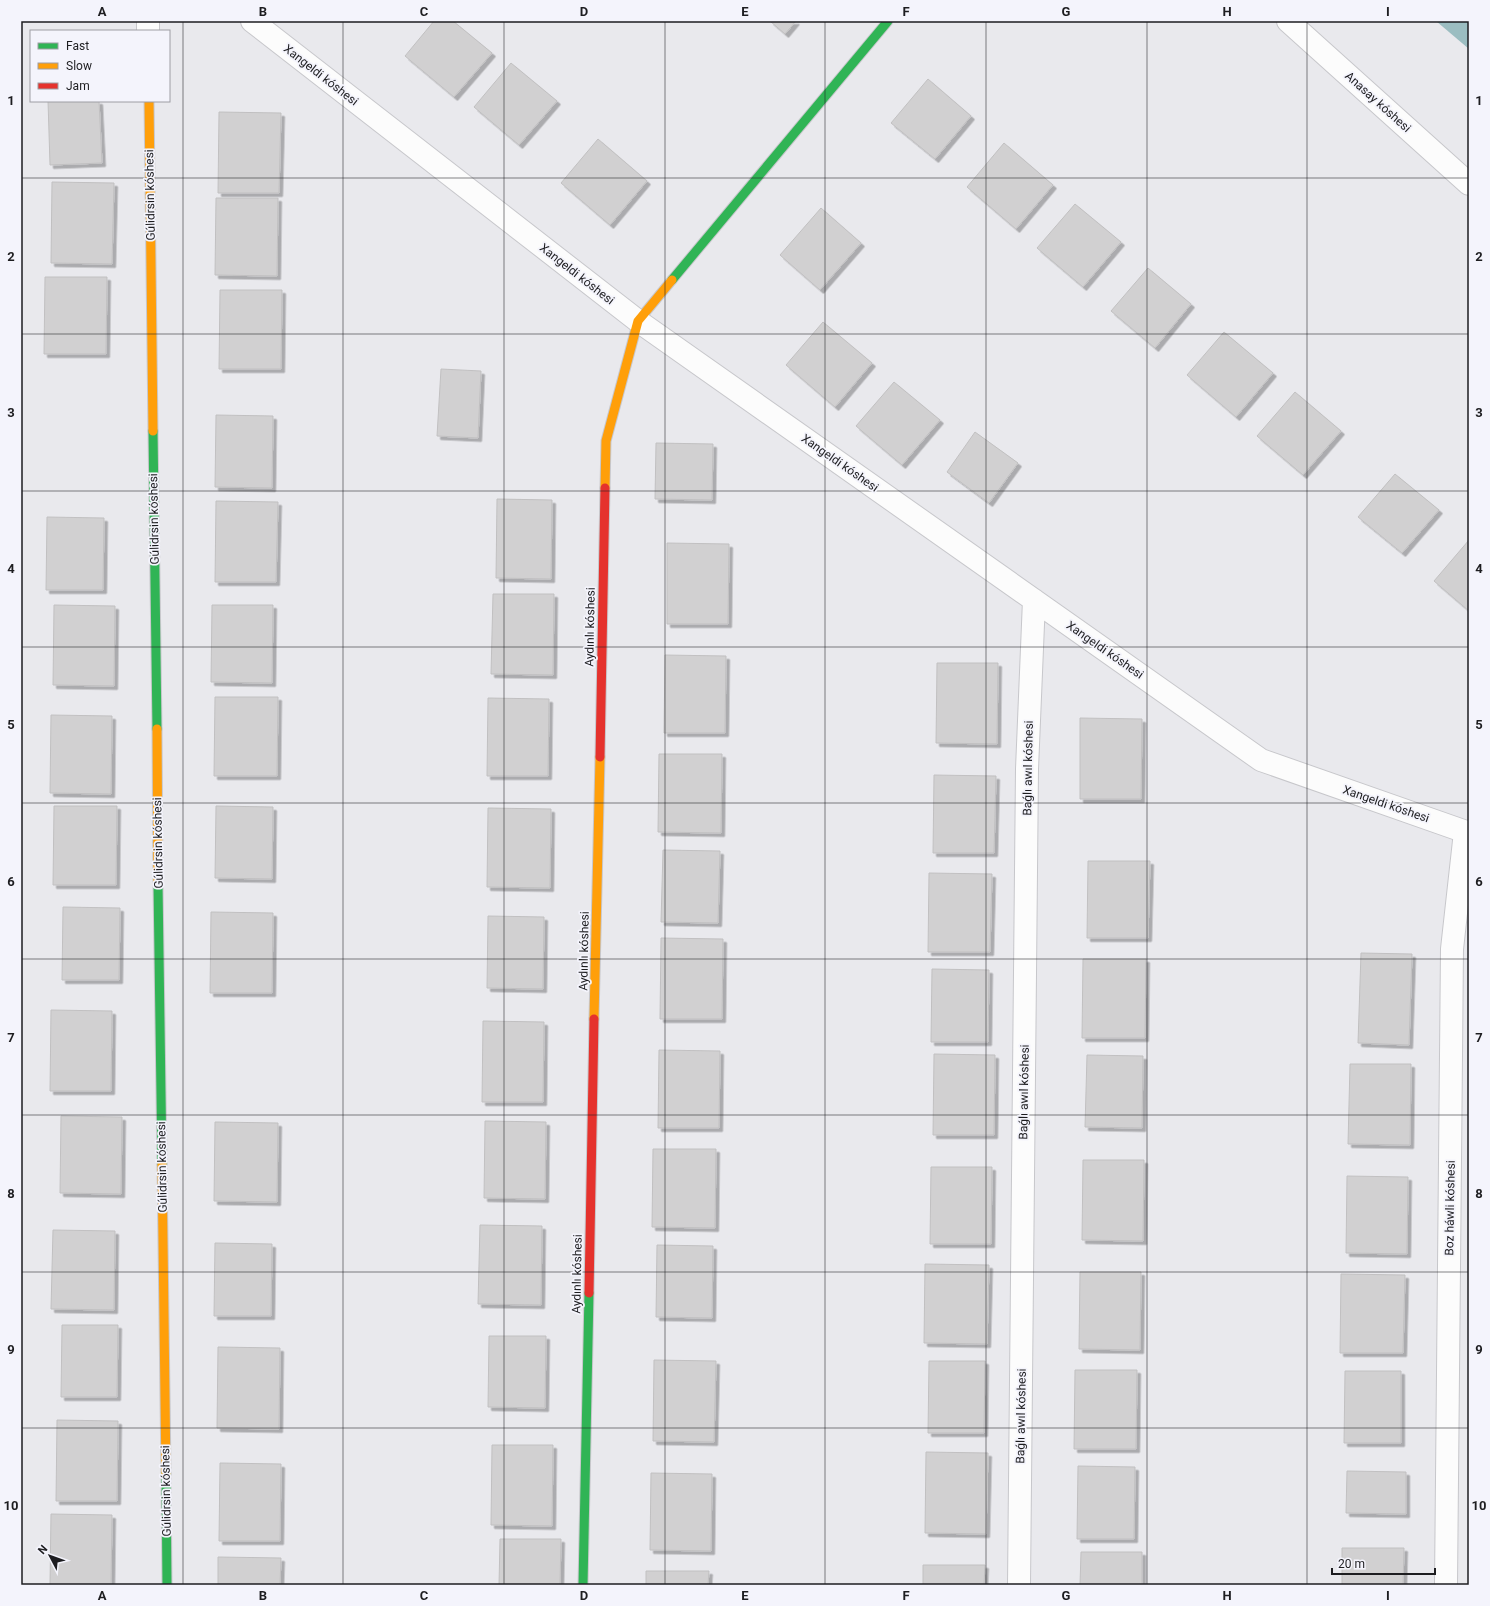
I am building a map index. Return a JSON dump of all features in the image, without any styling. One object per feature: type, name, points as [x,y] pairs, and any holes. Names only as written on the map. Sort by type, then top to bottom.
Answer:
[{"type":"street","name":"Xangeldi kóshesi","points":[[252,21],[638,321],[1261,760],[1467,833]]},
{"type":"street","points":[[638,321],[888,21]]},
{"type":"street","name":"Anasay kóshesi","points":[[1288,21],[1469,184]]},
{"type":"street","name":"Gúlidrsin kóshesi","points":[[149,102],[168,1585]]},
{"type":"street","name":"Aydınlı kóshesi","points":[[583,1585],[606,441],[638,321]]},
{"type":"street","name":"Baǵlı awıl kóshesi","points":[[1019,1585],[1027,769],[1034,600]]},
{"type":"street","name":"Boz háwli kóshesi","points":[[1446,1585],[1452,948],[1467,833]]},
{"type":"water","points":[[1436,21],[1469,21],[1469,49]]},
{"type":"building","points":[[434,21],[453,21],[492,53],[454,97],[405,56]]},
{"type":"building","points":[[770,21],[796,21],[785,34]]},
{"type":"building","points":[[511,63],[557,101],[519,145],[474,107]]},
{"type":"building","points":[[928,79],[971,116],[935,159],[891,123]]},
{"type":"building","points":[[48,102],[99,102],[102,163],[50,165]]},
{"type":"building","points":[[219,112],[281,113],[279,193],[218,193]]},
{"type":"building","points":[[598,139],[647,181],[610,225],[561,183]]},
{"type":"building","points":[[1004,143],[1053,185],[1016,229],[967,187]]},
{"type":"building","points":[[52,182],[114,183],[112,264],[51,263]]},
{"type":"building","points":[[216,198],[278,198],[277,276],[215,275]]},
{"type":"building","points":[[1075,204],[1121,242],[1083,287],[1037,248]]},
{"type":"building","points":[[821,208],[861,243],[820,290],[780,255]]},
{"type":"building","points":[[1148,268],[1191,304],[1155,348],[1111,311]]},
{"type":"building","points":[[45,277],[107,277],[106,354],[44,354]]},
{"type":"building","points":[[220,290],[282,290],[281,369],[219,369]]},
{"type":"building","points":[[823,322],[872,363],[835,407],[786,365]]},
{"type":"building","points":[[1224,332],[1273,373],[1236,417],[1187,375]]},
{"type":"building","points":[[441,369],[481,371],[478,438],[437,436]]},
{"type":"building","points":[[894,382],[940,420],[902,465],[856,426]]},
{"type":"building","points":[[1295,392],[1341,431],[1303,475],[1257,436]]},
{"type":"building","points":[[216,415],[273,416],[272,488],[215,487]]},
{"type":"building","points":[[975,432],[1018,463],[989,503],[947,472]]},
{"type":"building","points":[[656,443],[713,444],[712,500],[655,499]]},
{"type":"building","points":[[1395,474],[1439,510],[1402,553],[1358,517]]},
{"type":"building","points":[[497,499],[552,500],[551,579],[496,578]]},
{"type":"building","points":[[216,501],[278,502],[276,582],[215,582]]},
{"type":"building","points":[[47,517],[104,518],[103,590],[46,590]]},
{"type":"building","points":[[1469,540],[1469,611],[1434,581]]},
{"type":"building","points":[[667,543],[729,544],[728,624],[667,624]]},
{"type":"building","points":[[493,594],[554,594],[553,675],[491,674]]},
{"type":"building","points":[[54,605],[115,606],[114,686],[53,685]]},
{"type":"building","points":[[212,605],[273,605],[272,683],[211,682]]},
{"type":"building","points":[[665,655],[726,656],[725,733],[664,733]]},
{"type":"building","points":[[937,663],[998,663],[997,744],[936,743]]},
{"type":"building","points":[[215,697],[278,697],[277,776],[214,776]]},
{"type":"building","points":[[488,698],[549,699],[548,776],[487,776]]},
{"type":"building","points":[[51,715],[112,716],[111,794],[50,793]]},
{"type":"building","points":[[1080,718],[1142,719],[1141,799],[1080,799]]},
{"type":"building","points":[[659,754],[722,754],[721,833],[658,832]]},
{"type":"building","points":[[934,775],[996,776],[994,853],[933,853]]},
{"type":"building","points":[[54,806],[117,806],[116,885],[53,885]]},
{"type":"building","points":[[216,806],[273,807],[272,879],[215,878]]},
{"type":"building","points":[[488,808],[551,809],[550,888],[487,887]]},
{"type":"building","points":[[663,850],[720,851],[718,923],[661,922]]},
{"type":"building","points":[[1088,861],[1150,861],[1148,938],[1087,938]]},
{"type":"building","points":[[929,873],[992,874],[990,952],[928,952]]},
{"type":"building","points":[[63,907],[120,908],[119,980],[62,980]]},
{"type":"building","points":[[211,912],[273,913],[272,993],[210,993]]},
{"type":"building","points":[[488,916],[544,917],[543,989],[487,988]]},
{"type":"building","points":[[661,938],[723,939],[722,1019],[660,1019]]},
{"type":"building","points":[[1361,953],[1412,954],[1409,1045],[1358,1043]]},
{"type":"building","points":[[1083,959],[1146,959],[1145,1038],[1082,1038]]},
{"type":"building","points":[[932,969],[989,970],[988,1042],[931,1042]]},
{"type":"building","points":[[51,1010],[112,1011],[111,1091],[50,1091]]},
{"type":"building","points":[[483,1021],[544,1022],[543,1102],[482,1102]]},
{"type":"building","points":[[659,1050],[720,1051],[719,1128],[658,1128]]},
{"type":"building","points":[[934,1054],[995,1055],[994,1135],[933,1135]]},
{"type":"building","points":[[1087,1055],[1143,1056],[1142,1128],[1085,1127]]},
{"type":"building","points":[[1350,1064],[1411,1064],[1410,1145],[1348,1144]]},
{"type":"building","points":[[61,1116],[122,1117],[121,1194],[60,1193]]},
{"type":"building","points":[[485,1121],[546,1122],[545,1199],[484,1198]]},
{"type":"building","points":[[215,1122],[278,1123],[277,1202],[214,1201]]},
{"type":"building","points":[[653,1149],[716,1149],[715,1228],[652,1227]]},
{"type":"building","points":[[1083,1160],[1144,1160],[1143,1241],[1082,1240]]},
{"type":"building","points":[[931,1167],[992,1167],[991,1244],[930,1244]]},
{"type":"building","points":[[1347,1176],[1408,1177],[1407,1254],[1346,1253]]},
{"type":"building","points":[[480,1225],[542,1226],[541,1305],[478,1304]]},
{"type":"building","points":[[53,1230],[115,1231],[114,1310],[51,1309]]},
{"type":"building","points":[[215,1243],[272,1244],[271,1316],[214,1316]]},
{"type":"building","points":[[657,1245],[713,1246],[712,1318],[656,1317]]},
{"type":"building","points":[[925,1264],[989,1265],[987,1344],[924,1343]]},
{"type":"building","points":[[1080,1272],[1141,1272],[1140,1350],[1079,1349]]},
{"type":"building","points":[[1341,1274],[1405,1275],[1403,1353],[1340,1353]]},
{"type":"building","points":[[62,1325],[118,1325],[117,1397],[61,1397]]},
{"type":"building","points":[[489,1336],[546,1336],[545,1408],[488,1407]]},
{"type":"building","points":[[218,1347],[280,1348],[279,1429],[217,1428]]},
{"type":"building","points":[[654,1360],[716,1361],[714,1442],[653,1441]]},
{"type":"building","points":[[929,1361],[985,1361],[984,1433],[928,1433]]},
{"type":"building","points":[[1075,1370],[1137,1370],[1136,1449],[1074,1449]]},
{"type":"building","points":[[1345,1371],[1401,1371],[1401,1443],[1344,1443]]},
{"type":"building","points":[[57,1420],[118,1421],[117,1501],[56,1501]]},
{"type":"building","points":[[492,1445],[553,1445],[552,1526],[491,1525]]},
{"type":"building","points":[[926,1452],[988,1453],[986,1534],[925,1533]]},
{"type":"building","points":[[220,1463],[281,1464],[280,1541],[219,1541]]},
{"type":"building","points":[[1078,1466],[1135,1467],[1134,1539],[1077,1539]]},
{"type":"building","points":[[1347,1471],[1406,1472],[1406,1514],[1346,1513]]},
{"type":"building","points":[[651,1473],[712,1474],[711,1551],[650,1550]]},
{"type":"building","points":[[51,1514],[112,1515],[111,1585],[50,1585]]},
{"type":"building","points":[[500,1539],[561,1539],[560,1585],[499,1585]]},
{"type":"building","points":[[1342,1548],[1404,1548],[1403,1585],[1342,1585]]},
{"type":"building","points":[[1081,1552],[1142,1552],[1142,1585],[1080,1585]]},
{"type":"building","points":[[218,1557],[281,1558],[280,1585],[218,1585]]},
{"type":"building","points":[[923,1565],[985,1565],[984,1585],[923,1585]]},
{"type":"building","points":[[646,1571],[709,1571],[708,1585],[646,1585]]},
{"type":"traffic: fast","points":[[672,280],[888,21]]},
{"type":"traffic: fast","points":[[153,431],[157,729]]},
{"type":"traffic: fast","points":[[158,884],[162,1164]]},
{"type":"traffic: fast","points":[[583,1585],[589,1293]]},
{"type":"traffic: fast","points":[[166,1474],[167,1585]]},
{"type":"traffic: slow","points":[[149,102],[153,431]]},
{"type":"traffic: slow","points":[[605,488],[606,441],[638,321],[672,280]]},
{"type":"traffic: slow","points":[[157,729],[158,884]]},
{"type":"traffic: slow","points":[[594,1019],[600,757]]},
{"type":"traffic: slow","points":[[162,1164],[166,1474]]},
{"type":"traffic: jam","points":[[600,757],[605,488]]},
{"type":"traffic: jam","points":[[589,1293],[594,1019]]}]
